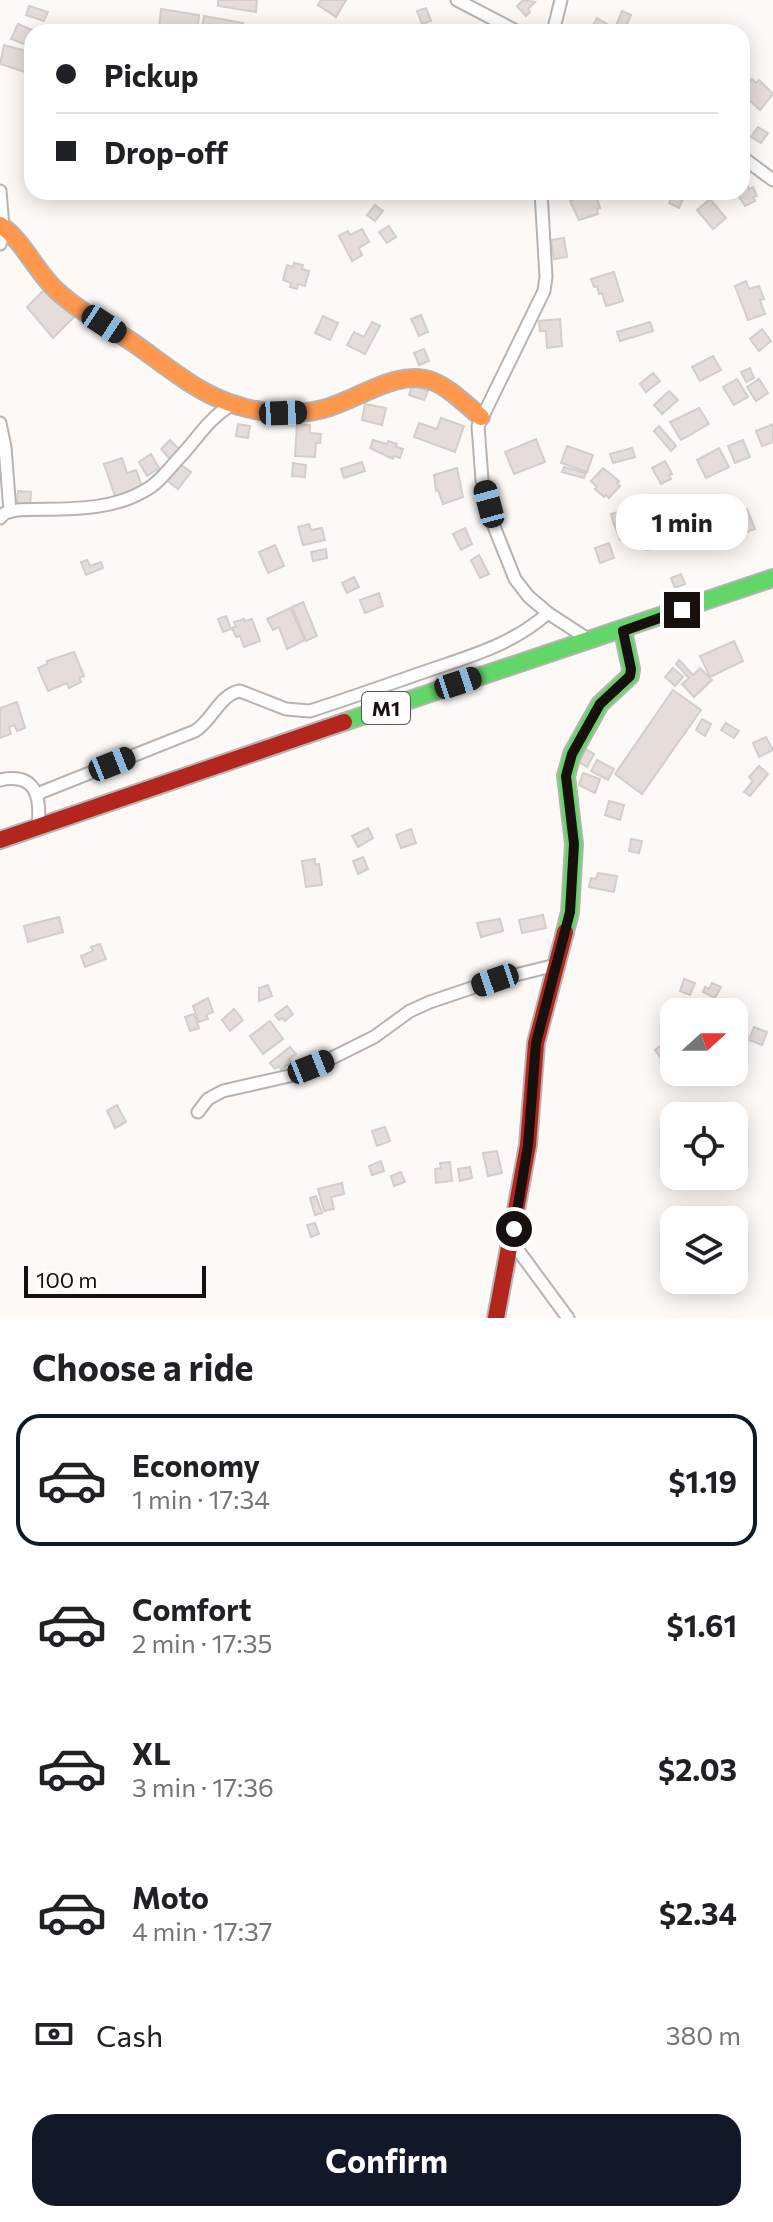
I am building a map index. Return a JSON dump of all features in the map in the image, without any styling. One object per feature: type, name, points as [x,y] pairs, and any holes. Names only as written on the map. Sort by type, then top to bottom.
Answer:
[{"type":"main road","points":[[2,231],[33,266],[80,309],[202,392],[231,405],[257,411],[313,412],[378,388],[421,379],[431,381],[481,417]]},
{"type":"main road","name":"M1","points":[[0,840],[773,578]]},
{"type":"main road","points":[[496,1318],[528,1145],[536,1043],[570,912],[574,867],[566,776],[572,754],[600,704],[630,676],[623,631]]},
{"type":"street","points":[[457,0],[503,24]]},
{"type":"street","points":[[555,24],[561,0]]},
{"type":"street","points":[[750,163],[773,180]]},
{"type":"street","points":[[0,191],[2,231]]},
{"type":"street","points":[[541,200],[544,291],[478,426],[482,480],[495,529],[515,579],[528,596],[548,613],[591,641]]},
{"type":"street","points":[[0,423],[5,447],[5,514],[97,507],[133,497],[156,482],[209,420],[231,405]]},
{"type":"street","points":[[37,794],[195,731],[234,692],[240,691],[286,709],[310,711],[485,652],[529,630],[548,613]]},
{"type":"street","points":[[0,780],[21,779],[33,787],[40,807],[38,827]]},
{"type":"street","points":[[198,1112],[208,1099],[223,1091],[289,1076],[332,1058],[374,1037],[410,1011],[430,1002],[495,980],[556,965]]},
{"type":"street","points":[[512,1242],[568,1318]]},
{"type":"building","points":[[218,0],[257,0],[256,12],[218,6]]},
{"type":"building","points":[[321,0],[346,0],[336,17],[318,5]]},
{"type":"building","points":[[523,0],[535,2],[526,16],[517,6]]},
{"type":"building","points":[[29,6],[48,12],[44,21],[26,15]]},
{"type":"building","points":[[426,8],[431,21],[422,24],[417,11]]},
{"type":"building","points":[[161,9],[199,15],[198,24],[159,24]]},
{"type":"building","points":[[622,11],[631,15],[627,24],[617,24]]},
{"type":"building","points":[[204,16],[243,23],[243,24],[202,24]]},
{"type":"building","points":[[597,18],[607,24],[594,24]]},
{"type":"building","points":[[18,24],[24,27],[24,44],[11,39]]},
{"type":"building","points":[[4,45],[24,50],[24,72],[0,64]]},
{"type":"building","points":[[752,79],[756,83],[759,80],[773,94],[760,110],[750,101]]},
{"type":"building","points":[[758,127],[768,133],[761,143],[751,137]]},
{"type":"building","points":[[753,187],[757,196],[753,197],[755,201],[745,206],[741,200],[750,200],[750,188]]},
{"type":"building","points":[[598,200],[598,214],[579,220],[570,201]]},
{"type":"building","points":[[670,200],[683,200],[679,208],[669,203]]},
{"type":"building","points":[[711,200],[726,218],[713,229],[697,210]]},
{"type":"building","points":[[375,205],[383,211],[375,221],[367,215]]},
{"type":"building","points":[[389,226],[396,237],[387,243],[379,232]]},
{"type":"building","points":[[362,229],[369,242],[359,248],[362,255],[352,261],[339,236]]},
{"type":"building","points":[[564,238],[567,257],[554,259],[551,240]]},
{"type":"building","points":[[294,263],[303,265],[302,269],[309,271],[305,286],[298,284],[297,289],[283,280],[287,265],[293,267]]},
{"type":"building","points":[[614,272],[623,301],[606,306],[602,293],[599,294],[591,279]]},
{"type":"building","points":[[746,281],[749,289],[759,286],[765,314],[748,320],[735,286]]},
{"type":"building","points":[[44,290],[74,317],[53,338],[27,307]]},
{"type":"building","points":[[421,315],[428,332],[419,336],[411,319]]},
{"type":"building","points":[[323,316],[338,323],[330,340],[315,333]]},
{"type":"building","points":[[560,319],[562,346],[547,348],[546,331],[540,331],[539,321]]},
{"type":"building","points":[[372,322],[380,326],[365,354],[347,345],[354,332],[364,337]]},
{"type":"building","points":[[650,322],[653,331],[620,341],[617,332]]},
{"type":"building","points":[[762,329],[771,341],[759,351],[750,339]]},
{"type":"building","points":[[424,349],[429,361],[419,365],[414,353]]},
{"type":"building","points":[[713,356],[721,370],[700,381],[692,367]]},
{"type":"building","points":[[750,368],[754,378],[746,382],[741,372]]},
{"type":"building","points":[[653,373],[660,381],[646,392],[640,384]]},
{"type":"building","points":[[737,379],[748,397],[734,405],[723,387]]},
{"type":"building","points":[[759,379],[768,393],[756,401],[747,387]]},
{"type":"building","points":[[412,385],[428,391],[424,400],[409,395]]},
{"type":"building","points":[[669,391],[678,400],[662,414],[654,405]]},
{"type":"building","points":[[365,404],[386,408],[382,425],[362,420]]},
{"type":"building","points":[[699,408],[709,424],[681,440],[670,422]]},
{"type":"building","points":[[441,418],[464,426],[455,452],[414,437],[419,423],[437,429]]},
{"type":"building","points":[[238,424],[250,426],[248,438],[236,436]]},
{"type":"building","points":[[297,424],[310,425],[310,433],[321,434],[320,443],[316,443],[315,457],[295,456]]},
{"type":"building","points":[[773,424],[773,442],[762,446],[756,431]]},
{"type":"building","points":[[659,426],[676,446],[671,451],[654,431]]},
{"type":"building","points":[[536,439],[545,462],[514,474],[505,452]]},
{"type":"building","points":[[170,440],[180,450],[170,459],[161,449]]},
{"type":"building","points":[[373,440],[397,444],[396,447],[403,449],[400,458],[394,456],[393,459],[370,448]]},
{"type":"building","points":[[743,440],[750,457],[735,463],[728,446]]},
{"type":"building","points":[[567,446],[593,455],[587,472],[561,463]]},
{"type":"building","points":[[632,448],[635,457],[613,463],[610,454]]},
{"type":"building","points":[[719,448],[729,467],[706,478],[697,460]]},
{"type":"building","points":[[151,454],[159,468],[147,476],[139,462]]},
{"type":"building","points":[[122,458],[127,473],[136,470],[143,489],[116,499],[104,464]]},
{"type":"building","points":[[665,461],[672,474],[669,475],[671,479],[661,484],[652,468]]},
{"type":"building","points":[[177,462],[191,472],[178,489],[165,479]]},
{"type":"building","points":[[362,462],[365,471],[344,478],[341,469]]},
{"type":"building","points":[[293,463],[306,465],[305,477],[292,476]]},
{"type":"building","points":[[564,467],[586,473],[584,478],[562,472]]},
{"type":"building","points":[[457,468],[463,497],[443,504],[436,491],[434,475]]},
{"type":"building","points":[[603,468],[619,481],[620,486],[609,498],[595,489],[597,487],[591,481]]},
{"type":"building","points":[[18,491],[31,492],[30,506],[17,505]]},
{"type":"building","points":[[668,505],[673,527],[687,524],[691,539],[646,550],[642,530],[656,527],[652,509]]},
{"type":"building","points":[[747,509],[755,529],[719,547],[710,522],[724,513],[726,517]]},
{"type":"building","points":[[621,511],[624,521],[614,525],[611,514]]},
{"type":"building","points":[[309,524],[311,530],[322,528],[325,540],[303,545],[298,527]]},
{"type":"building","points":[[625,524],[629,536],[620,540],[615,527]]},
{"type":"building","points":[[465,528],[472,544],[461,550],[453,534]]},
{"type":"building","points":[[609,543],[614,558],[600,563],[595,548]]},
{"type":"building","points":[[275,545],[284,566],[268,573],[259,552]]},
{"type":"building","points":[[326,549],[327,558],[313,561],[311,552]]},
{"type":"building","points":[[479,555],[489,574],[480,578],[471,560]]},
{"type":"building","points":[[87,560],[90,566],[101,562],[103,568],[86,575],[81,562]]},
{"type":"building","points":[[681,574],[685,584],[675,588],[671,578]]},
{"type":"building","points":[[354,577],[359,587],[347,593],[342,583]]},
{"type":"building","points":[[379,593],[383,606],[365,613],[360,600]]},
{"type":"building","points":[[303,602],[317,636],[306,641],[292,607]]},
{"type":"building","points":[[290,608],[305,640],[287,649],[279,627],[273,630],[267,619]]},
{"type":"building","points":[[226,616],[231,629],[223,632],[218,619]]},
{"type":"building","points":[[252,619],[260,641],[244,647],[240,636],[236,637],[232,628],[236,626],[234,622]]},
{"type":"building","points":[[734,641],[743,661],[710,677],[700,656]]},
{"type":"building","points":[[74,652],[84,676],[79,678],[81,682],[69,688],[67,683],[48,691],[38,668],[47,661]]},
{"type":"building","points":[[679,660],[693,675],[700,668],[712,680],[694,697],[682,684],[689,678],[676,664]]},
{"type":"building","points":[[673,668],[683,677],[675,686],[665,677]]},
{"type":"building","points":[[673,690],[701,710],[642,794],[615,774]]},
{"type":"building","points":[[17,702],[25,728],[17,731],[14,725],[9,727],[11,734],[0,738],[0,708]]},
{"type":"building","points":[[702,719],[711,724],[705,736],[696,730]]},
{"type":"building","points":[[726,723],[739,731],[734,738],[721,730]]},
{"type":"building","points":[[766,737],[773,750],[759,757],[753,743]]},
{"type":"building","points":[[586,749],[594,754],[587,767],[579,762]]},
{"type":"building","points":[[597,760],[614,769],[608,780],[591,771]]},
{"type":"building","points":[[759,766],[768,774],[750,796],[744,792],[753,781],[749,777]]},
{"type":"building","points":[[583,773],[600,779],[595,793],[579,785]]},
{"type":"building","points":[[609,801],[624,805],[620,820],[605,815]]},
{"type":"building","points":[[368,828],[373,838],[358,847],[352,836]]},
{"type":"building","points":[[411,829],[416,843],[401,848],[396,835]]},
{"type":"building","points":[[631,839],[642,841],[639,853],[629,851]]},
{"type":"building","points":[[363,857],[368,869],[358,874],[353,861]]},
{"type":"building","points":[[315,859],[315,865],[319,864],[322,885],[306,887],[302,861]]},
{"type":"building","points":[[598,873],[617,876],[614,892],[589,887],[591,878],[596,879]]},
{"type":"building","points":[[543,915],[546,928],[522,933],[519,920]]},
{"type":"building","points":[[59,917],[63,932],[28,942],[24,926]]},
{"type":"building","points":[[500,919],[503,931],[481,937],[477,923]]},
{"type":"building","points":[[100,944],[106,959],[85,967],[81,956]]},
{"type":"building","points":[[684,979],[695,983],[690,995],[680,991]]},
{"type":"building","points":[[712,983],[721,987],[715,998],[703,992],[705,987],[709,989]]},
{"type":"building","points":[[268,985],[272,996],[259,1001],[259,988]]},
{"type":"building","points":[[208,998],[213,1012],[206,1015],[208,1019],[199,1022],[193,1006]]},
{"type":"building","points":[[287,1006],[293,1014],[285,1021],[283,1018],[279,1020],[275,1015]]},
{"type":"building","points":[[234,1009],[243,1020],[230,1031],[222,1020]]},
{"type":"building","points":[[194,1014],[199,1028],[190,1031],[185,1017]]},
{"type":"building","points":[[270,1021],[283,1039],[263,1054],[250,1036]]},
{"type":"building","points":[[754,1027],[767,1032],[762,1045],[749,1040]]},
{"type":"building","points":[[290,1047],[296,1054],[289,1059],[291,1062],[281,1070],[279,1066],[275,1069],[270,1063]]},
{"type":"building","points":[[117,1105],[126,1122],[115,1128],[107,1111]]},
{"type":"building","points":[[385,1127],[390,1141],[377,1146],[372,1131]]},
{"type":"building","points":[[497,1151],[502,1173],[488,1176],[483,1153]]},
{"type":"building","points":[[381,1161],[384,1171],[372,1175],[369,1166]]},
{"type":"building","points":[[450,1162],[452,1181],[436,1183],[435,1169],[441,1168],[440,1163]]},
{"type":"building","points":[[470,1167],[472,1178],[460,1181],[458,1169]]},
{"type":"building","points":[[401,1172],[405,1182],[394,1186],[391,1176]]},
{"type":"building","points":[[342,1183],[344,1194],[331,1197],[334,1209],[324,1211],[318,1189]]},
{"type":"building","points":[[316,1196],[322,1213],[315,1215],[310,1198]]},
{"type":"building","points":[[315,1223],[319,1234],[311,1237],[307,1225]]},
{"type":"traffic: fast","points":[[344,722],[773,578]]},
{"type":"traffic: fast","points":[[565,932],[570,912],[574,844],[566,776],[572,754],[600,704],[630,676],[623,631]]},
{"type":"traffic: slow","points":[[0,225],[15,238],[48,282],[64,297],[184,380],[224,401],[259,411],[302,413],[336,405],[391,382],[419,378],[445,388],[481,417]]},
{"type":"traffic: jam","points":[[0,840],[344,722]]},
{"type":"traffic: jam","points":[[496,1318],[528,1145],[536,1043],[565,932]]},
{"type":"route","points":[[514,1229],[528,1145],[536,1043],[570,912],[574,844],[566,776],[572,754],[600,704],[630,676],[623,631],[682,610]]}]
